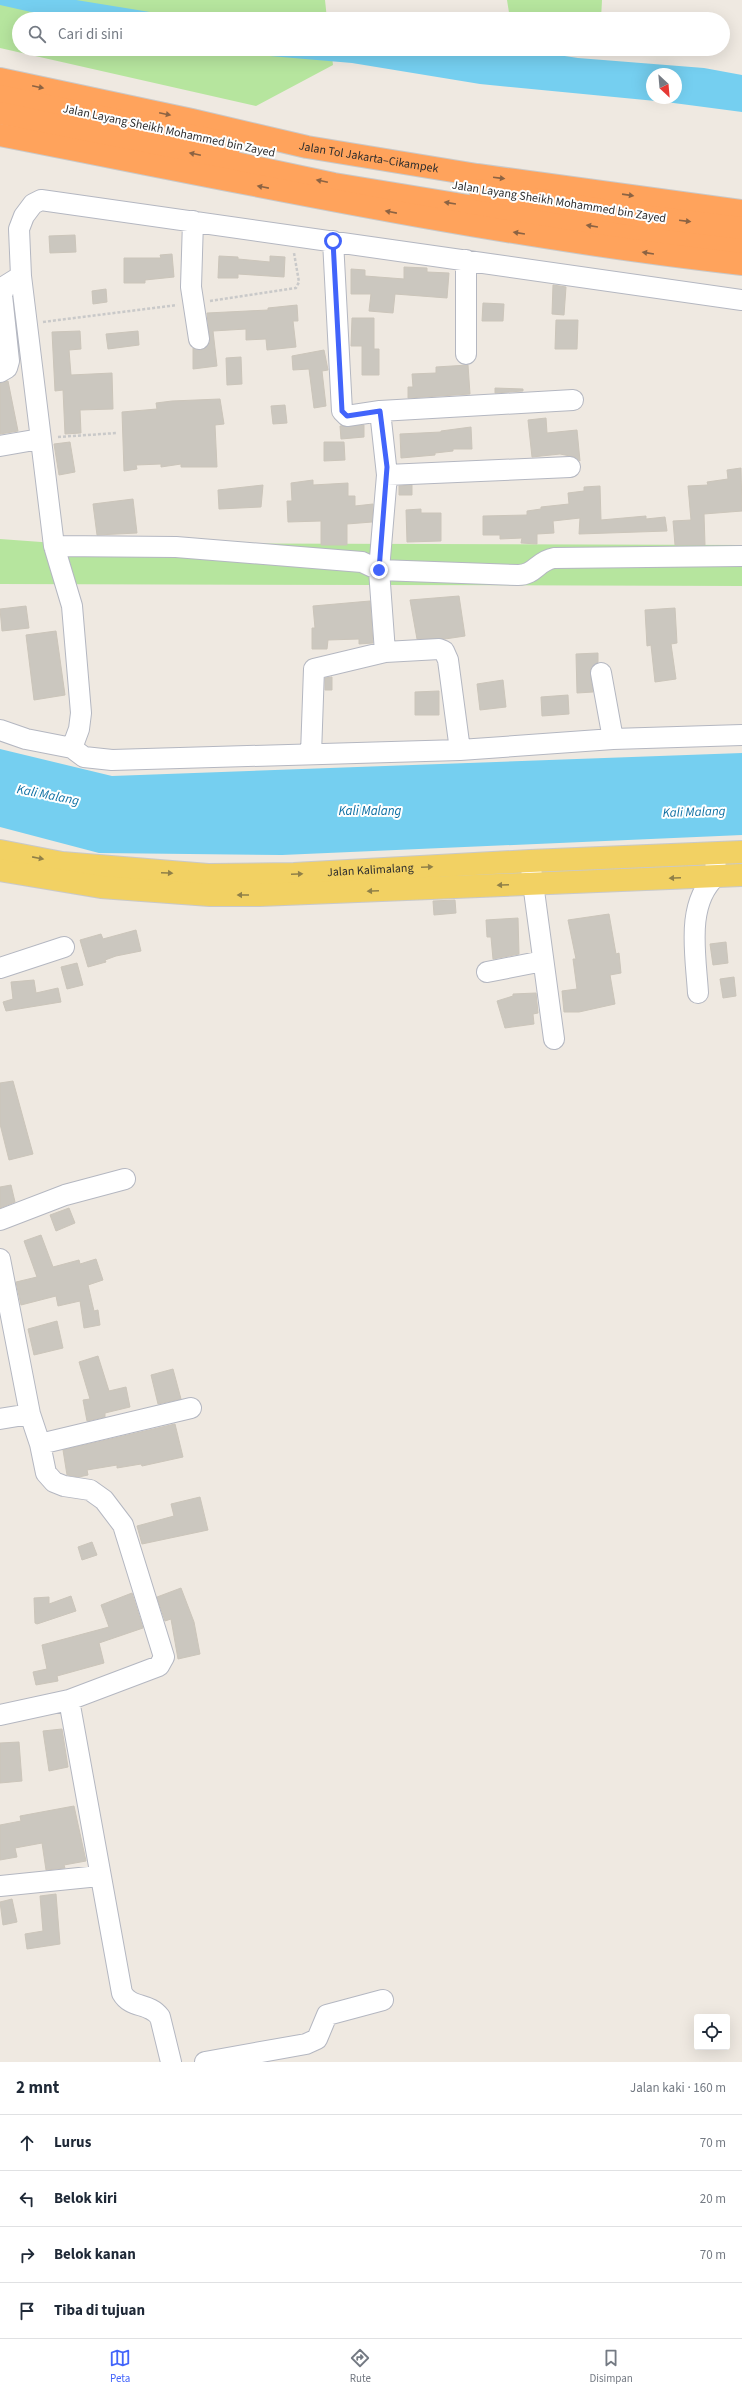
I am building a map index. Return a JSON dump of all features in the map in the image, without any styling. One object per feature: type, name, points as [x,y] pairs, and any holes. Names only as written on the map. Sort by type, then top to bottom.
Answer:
[{"type":"highway","name":"Jalan Tol Jakarta–Cikampek","points":[[0,79],[192,120],[307,148],[477,176],[742,211]]},
{"type":"highway","name":"Jalan Layang Sheikh Mohammed bin Zayed","points":[[0,96],[337,166],[634,215],[742,228]]},
{"type":"highway","name":"Jalan Layang Sheikh Mohammed bin Zayed","points":[[0,113],[334,184],[633,233],[742,244]]},
{"type":"highway","points":[[0,136],[422,218],[660,255],[742,264]]},
{"type":"main road","name":"Jalan Kalimalang","points":[[0,851],[62,863],[208,875],[294,874],[530,861],[742,852]]},
{"type":"main road","name":"Jalan Kalimalang","points":[[0,870],[101,887],[210,895],[260,895],[742,875]]},
{"type":"street","points":[[72,748],[79,729],[81,713],[72,613],[61,565],[54,546],[21,276],[20,229],[24,216],[33,204],[41,200],[742,300]]},
{"type":"street","points":[[193,221],[192,287],[199,339]]},
{"type":"street","points":[[333,241],[342,411],[347,416],[380,411],[573,400]]},
{"type":"street","points":[[466,260],[466,354]]},
{"type":"street","points":[[0,372],[7,368],[9,361],[2,294],[5,286],[21,276]]},
{"type":"street","points":[[380,411],[387,475],[379,570],[385,652]]},
{"type":"street","points":[[0,446],[40,439]]},
{"type":"street","points":[[387,475],[570,467]]},
{"type":"street","points":[[54,546],[176,547],[362,562],[379,570],[524,575],[535,570],[543,560],[554,558],[742,556]]},
{"type":"street","points":[[311,754],[312,671],[316,668],[385,652],[439,649],[444,651],[448,660],[460,750]]},
{"type":"street","points":[[601,673],[613,739]]},
{"type":"street","points":[[0,730],[26,740],[72,748],[84,757],[100,760],[460,750],[613,739],[742,735]]},
{"type":"street","points":[[698,993],[695,935],[697,913],[705,886],[716,876],[715,853]]},
{"type":"street","points":[[530,861],[554,1039]]},
{"type":"street","points":[[0,968],[64,947]]},
{"type":"street","points":[[488,972],[543,961]]},
{"type":"street","points":[[0,1220],[65,1195],[125,1179]]},
{"type":"street","points":[[0,1260],[5,1315],[30,1414],[40,1444],[46,1473],[54,1482],[64,1486],[90,1490],[104,1500],[123,1525],[164,1657],[159,1666],[69,1700],[0,1715]]},
{"type":"street","points":[[40,1444],[191,1408]]},
{"type":"street","points":[[0,1419],[30,1414]]},
{"type":"street","points":[[69,1700],[99,1876],[122,1994],[126,2001],[132,2004],[148,2007],[156,2012],[160,2017],[171,2062]]},
{"type":"street","points":[[0,1886],[99,1876]]},
{"type":"street","points":[[205,2062],[306,2044],[317,2039],[327,2015],[383,2000]]},
{"type":"path","points":[[40,439],[117,433]]},
{"type":"green space","points":[[0,0],[325,0],[326,12],[12,12],[12,51],[0,48]]},
{"type":"green space","points":[[507,0],[602,0],[601,12],[509,12]]},
{"type":"green space","points":[[35,56],[332,56],[333,65],[256,106]]},
{"type":"green space","points":[[0,539],[55,543],[742,545],[742,586],[0,584]]},
{"type":"water","points":[[0,0],[76,0],[150,12],[31,12],[0,5]]},
{"type":"water","points":[[270,56],[565,56],[704,68],[742,75],[742,112],[681,104],[682,68],[646,68],[646,100],[480,84],[352,63]]},
{"type":"water","name":"Kali Malang","points":[[0,749],[112,776],[742,753],[742,835],[282,855],[99,853],[0,827]]},
{"type":"building","points":[[75,235],[76,252],[50,253],[49,236]]},
{"type":"building","points":[[172,254],[174,277],[145,280],[145,283],[124,283],[124,258],[161,258],[160,255]]},
{"type":"building","points":[[219,256],[238,257],[238,259],[270,262],[270,256],[285,257],[284,277],[238,274],[238,278],[218,278]]},
{"type":"building","points":[[404,267],[427,268],[427,272],[449,273],[447,298],[395,294],[393,313],[369,311],[371,294],[351,294],[351,269],[365,270],[365,276],[404,279]]},
{"type":"building","points":[[553,285],[566,287],[564,315],[552,314]]},
{"type":"building","points":[[106,289],[107,302],[93,304],[92,291]]},
{"type":"building","points":[[483,303],[504,304],[503,321],[482,321]]},
{"type":"building","points":[[297,305],[298,321],[293,321],[296,347],[267,350],[266,339],[246,340],[246,329],[213,331],[217,366],[193,369],[193,348],[201,350],[210,343],[207,313],[268,310],[268,308]]},
{"type":"building","points":[[352,318],[374,318],[374,349],[379,349],[379,375],[362,375],[362,346],[351,346]]},
{"type":"building","points":[[556,320],[578,320],[577,349],[555,349]]},
{"type":"building","points":[[80,331],[81,349],[69,350],[71,375],[112,373],[113,409],[80,410],[81,433],[65,434],[63,390],[55,391],[52,332]]},
{"type":"building","points":[[138,331],[139,345],[108,349],[106,334]]},
{"type":"building","points":[[324,350],[328,370],[322,371],[326,406],[314,408],[309,369],[293,370],[292,356]]},
{"type":"building","points":[[241,357],[242,384],[227,385],[226,358]]},
{"type":"building","points":[[468,365],[470,394],[408,398],[408,387],[413,387],[412,374],[436,373],[436,367]]},
{"type":"building","points":[[8,381],[18,431],[0,434],[0,383]]},
{"type":"building","points":[[495,388],[523,389],[523,391],[495,393]]},
{"type":"building","points":[[220,399],[224,424],[215,425],[217,467],[181,467],[181,464],[161,467],[161,464],[136,465],[137,469],[124,471],[122,412],[157,409],[156,403]]},
{"type":"building","points":[[285,405],[287,423],[273,424],[271,406]]},
{"type":"building","points":[[546,418],[547,433],[577,430],[580,461],[575,457],[560,454],[532,457],[528,420]]},
{"type":"building","points":[[364,425],[364,437],[341,439],[340,426]]},
{"type":"building","points":[[471,427],[472,449],[453,449],[453,451],[435,453],[435,455],[401,458],[400,434],[441,432]]},
{"type":"building","points":[[70,442],[75,472],[59,475],[54,444]]},
{"type":"building","points":[[324,442],[344,442],[345,460],[324,461]]},
{"type":"building","points":[[741,468],[742,511],[704,514],[705,545],[675,545],[673,521],[691,520],[688,486],[708,485],[707,482],[728,479],[727,470]]},
{"type":"building","points":[[313,480],[313,485],[348,483],[348,496],[355,496],[355,506],[373,504],[372,522],[347,524],[347,545],[321,545],[321,521],[288,522],[287,501],[292,501],[291,483]]},
{"type":"building","points":[[263,485],[261,507],[219,509],[218,490]]},
{"type":"building","points":[[412,485],[412,495],[399,495],[399,486]]},
{"type":"building","points":[[600,486],[601,520],[646,516],[646,519],[665,517],[667,531],[579,534],[580,518],[553,521],[554,533],[537,534],[537,544],[521,543],[522,538],[500,539],[500,535],[483,535],[483,516],[527,515],[527,511],[541,509],[541,507],[569,504],[568,493],[584,491],[584,487]]},
{"type":"building","points":[[133,499],[137,533],[97,535],[93,504]]},
{"type":"building","points":[[421,509],[421,513],[441,513],[441,541],[407,542],[406,510]]},
{"type":"building","points":[[459,596],[465,636],[445,639],[417,639],[410,600]]},
{"type":"building","points":[[370,601],[373,643],[359,644],[359,639],[328,640],[327,649],[312,649],[312,628],[315,628],[313,606]]},
{"type":"building","points":[[26,606],[29,628],[2,631],[0,609]]},
{"type":"building","points":[[675,608],[677,643],[671,644],[676,679],[655,682],[651,645],[647,646],[645,610]]},
{"type":"building","points":[[56,631],[65,695],[34,700],[26,635]]},
{"type":"building","points":[[598,653],[598,662],[590,670],[593,692],[577,693],[576,654]]},
{"type":"building","points":[[332,677],[332,690],[325,690],[325,678]]},
{"type":"building","points":[[503,680],[506,707],[480,710],[477,684]]},
{"type":"building","points":[[439,691],[439,715],[415,715],[415,692]]},
{"type":"building","points":[[568,695],[569,714],[542,716],[541,697]]},
{"type":"building","points":[[455,900],[456,913],[434,915],[433,901]]},
{"type":"building","points":[[609,914],[616,954],[619,953],[621,973],[610,975],[615,1004],[579,1012],[564,1012],[562,991],[577,989],[573,959],[576,959],[568,920]]},
{"type":"building","points":[[518,918],[519,954],[493,959],[491,937],[487,937],[486,920]]},
{"type":"building","points":[[136,930],[141,951],[116,956],[105,960],[106,962],[88,967],[80,940],[101,934],[103,939]]},
{"type":"building","points":[[726,942],[728,963],[713,965],[710,944]]},
{"type":"building","points":[[77,963],[83,985],[67,989],[61,967]]},
{"type":"building","points":[[734,977],[736,996],[723,998],[720,979]]},
{"type":"building","points":[[34,980],[36,993],[58,988],[61,1002],[6,1011],[3,1002],[13,999],[11,982]]},
{"type":"building","points":[[536,993],[538,1013],[533,1014],[534,1024],[505,1028],[497,1001],[513,996],[513,994]]},
{"type":"building","points":[[13,1081],[33,1154],[9,1160],[0,1124],[0,1083]]},
{"type":"building","points":[[11,1185],[15,1202],[0,1208],[0,1187]]},
{"type":"building","points":[[69,1208],[75,1223],[56,1231],[50,1215]]},
{"type":"building","points":[[41,1235],[53,1267],[79,1260],[80,1264],[96,1259],[103,1280],[88,1285],[94,1311],[98,1310],[100,1325],[84,1328],[80,1301],[58,1306],[56,1296],[21,1305],[16,1282],[37,1277],[24,1241]]},
{"type":"building","points":[[57,1321],[63,1348],[34,1355],[28,1329]]},
{"type":"building","points":[[98,1356],[109,1391],[126,1387],[130,1407],[105,1413],[105,1417],[87,1421],[83,1400],[90,1399],[79,1362]]},
{"type":"building","points":[[173,1369],[181,1399],[158,1404],[151,1375]]},
{"type":"building","points":[[175,1424],[183,1457],[142,1466],[141,1464],[117,1468],[117,1465],[87,1470],[88,1475],[79,1477],[67,1475],[63,1450]]},
{"type":"building","points":[[200,1497],[208,1530],[142,1544],[137,1526],[174,1516],[171,1504]]},
{"type":"building","points":[[92,1542],[97,1555],[82,1560],[78,1547]]},
{"type":"building","points":[[181,1588],[194,1622],[200,1654],[178,1659],[171,1619],[165,1621],[157,1597]]},
{"type":"building","points":[[132,1593],[143,1628],[99,1643],[104,1663],[57,1676],[58,1681],[36,1685],[33,1672],[47,1669],[42,1645],[109,1627],[101,1605]]},
{"type":"building","points":[[71,1596],[76,1611],[37,1624],[35,1623],[34,1598],[49,1597],[49,1604]]},
{"type":"building","points":[[62,1729],[68,1767],[49,1771],[43,1731]]},
{"type":"building","points":[[19,1742],[22,1781],[0,1783],[0,1743]]},
{"type":"building","points":[[74,1806],[86,1861],[64,1865],[65,1868],[46,1870],[42,1843],[15,1848],[17,1857],[0,1860],[0,1825],[21,1821],[20,1816]]},
{"type":"building","points":[[56,1894],[60,1944],[27,1949],[25,1934],[43,1931],[40,1896]]},
{"type":"building","points":[[12,1899],[17,1922],[3,1925],[0,1902]]},
{"type":"route","points":[[333,241],[340,404],[344,415],[347,416],[380,411],[387,475],[379,570]]}]
